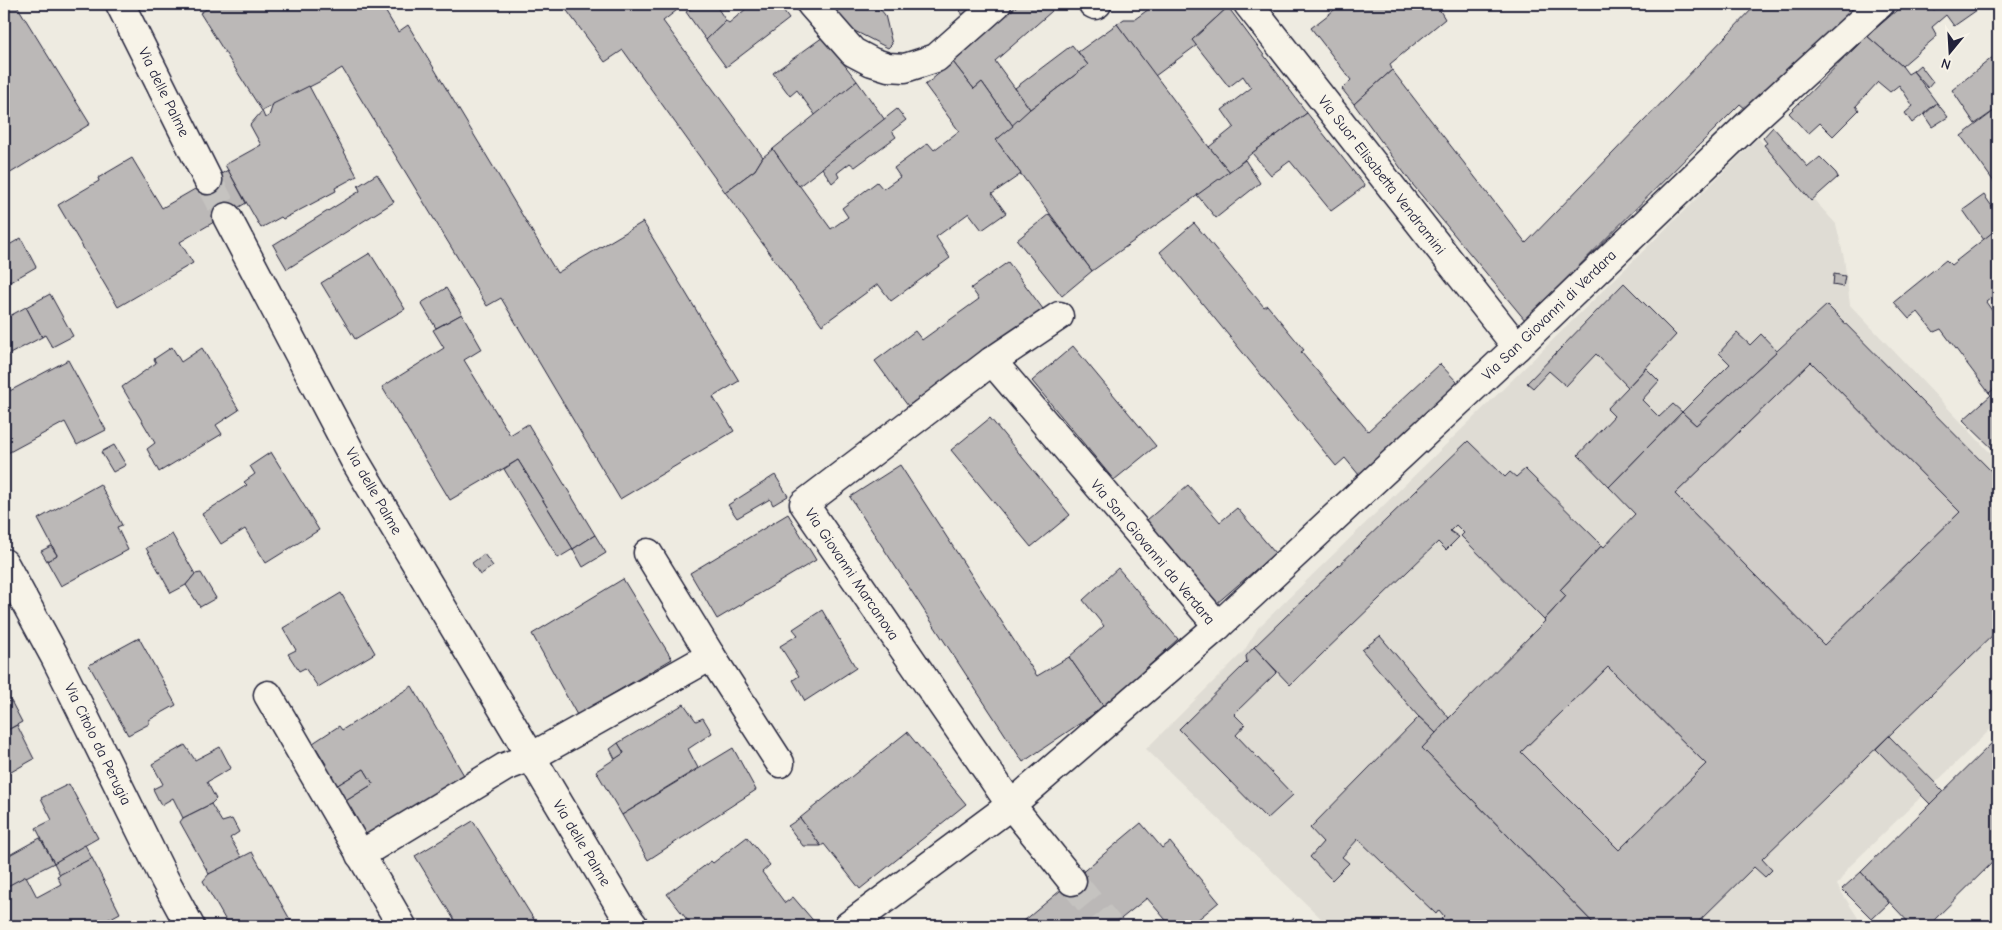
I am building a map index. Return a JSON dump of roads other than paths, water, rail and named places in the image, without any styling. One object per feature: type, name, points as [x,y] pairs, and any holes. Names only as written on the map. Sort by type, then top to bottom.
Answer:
[{"type":"street","name":"Via delle Palme","points":[[120,4],[208,180]]},
{"type":"street","points":[[812,4],[853,52],[872,62],[888,67],[905,68],[936,58],[996,4]]},
{"type":"street","name":"Via Suor Elisabetta Vendramini","points":[[1248,4],[1517,347]]},
{"type":"street","name":"Via San Giovanni di Verdara","points":[[1218,626],[1517,347],[1754,119],[1880,4]]},
{"type":"street","name":"Via delle Palme","points":[[227,217],[354,459],[531,758],[624,913],[634,926]]},
{"type":"street","name":"Via Giovanni Marcanova","points":[[1011,805],[804,504],[992,361],[1059,316]]},
{"type":"street","name":"Via San Giovanni da Verdara","points":[[992,361],[1218,626],[1011,805]]},
{"type":"street","points":[[648,553],[780,763]]},
{"type":"street","name":"Via Citolo da Perugia","points":[[4,563],[54,657],[160,871],[190,926]]},
{"type":"street","points":[[360,855],[505,767],[531,758],[711,656]]},
{"type":"street","points":[[268,695],[402,926]]},
{"type":"street","points":[[848,926],[1011,805],[1072,881]]},
{"type":"tunnel","points":[[208,180],[227,217]]},
{"type":"tunnel","points":[[1072,881],[1109,926]]}]
